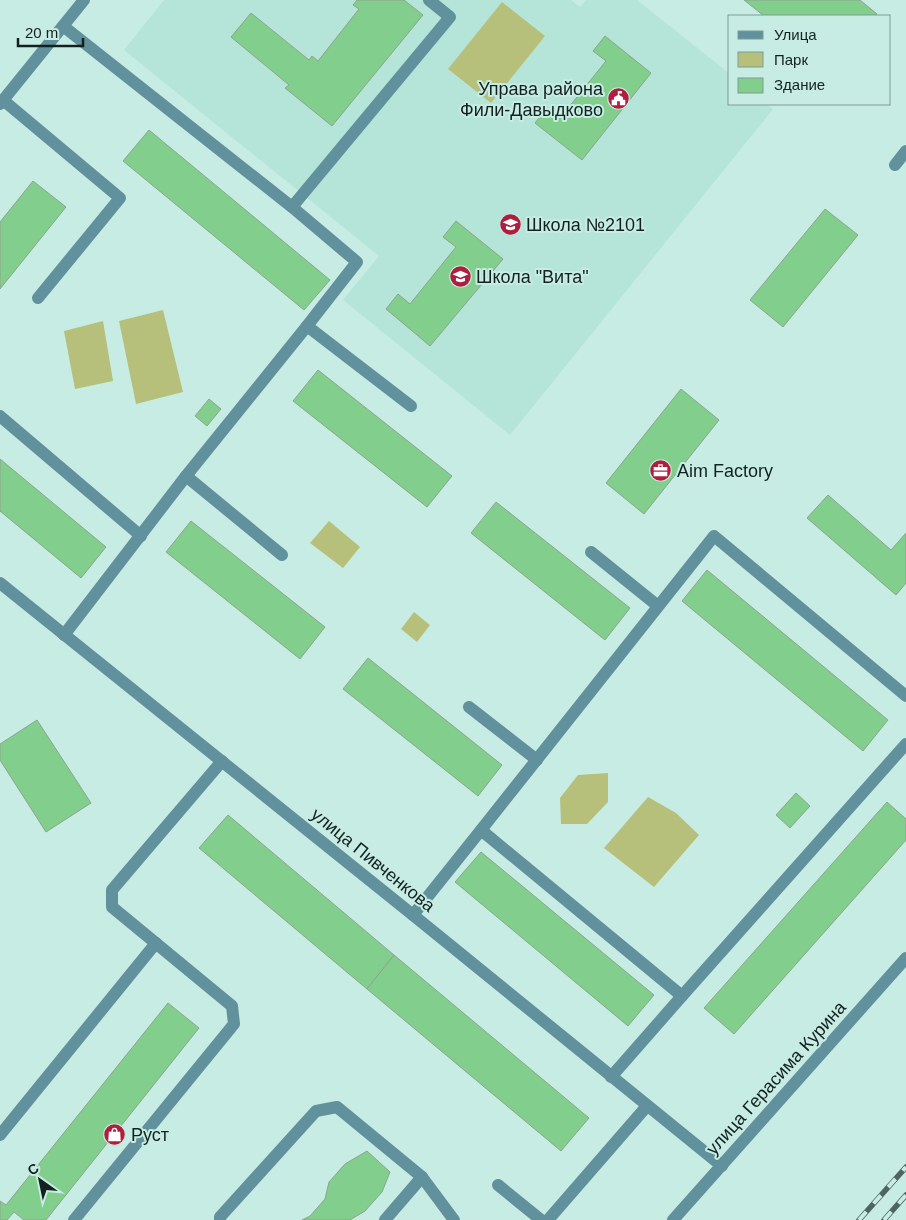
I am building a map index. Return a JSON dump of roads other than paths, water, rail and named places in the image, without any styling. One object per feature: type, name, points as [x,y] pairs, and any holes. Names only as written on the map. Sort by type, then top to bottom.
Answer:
[{"type":"street","points":[[38,298],[120,198],[2,102],[84,0]]},
{"type":"street","points":[[292,207],[450,17],[429,0]]},
{"type":"street","points":[[63,26],[292,207],[357,262],[186,476],[64,635]]},
{"type":"street","points":[[895,166],[906,151]]},
{"type":"street","points":[[307,326],[411,406]]},
{"type":"street","points":[[0,416],[141,536]]},
{"type":"street","points":[[186,476],[282,555]]},
{"type":"street","points":[[413,915],[714,536],[906,696]]},
{"type":"street","points":[[591,552],[658,606]]},
{"type":"street","name":"улица Пивченкова","points":[[0,583],[722,1166]]},
{"type":"street","points":[[469,707],[537,760]]},
{"type":"street","points":[[612,1077],[906,744]]},
{"type":"street","points":[[74,1220],[234,1024],[232,1006],[112,907],[112,890],[222,762]]},
{"type":"street","points":[[481,830],[682,996]]},
{"type":"street","points":[[0,1135],[156,944]]},
{"type":"street","name":"улица Герасима Курина","points":[[673,1220],[906,958]]},
{"type":"street","points":[[548,1220],[647,1106]]},
{"type":"street","points":[[220,1220],[316,1111],[337,1107],[422,1177],[453,1220]]},
{"type":"street","points":[[385,1220],[422,1177]]},
{"type":"street","points":[[498,1186],[541,1220]]},
{"type":"railway","points":[[859,1220],[906,1167]]},
{"type":"railway","points":[[884,1220],[906,1195]]},
{"type":"place","name":"Управа района Фили-Давыдково","points":[[619,99]]},
{"type":"place","name":"Школа №2101","points":[[510,225]]},
{"type":"place","name":"Школа \"Вита\"","points":[[460,277]]},
{"type":"place","name":"Aim Factory","points":[[661,471]]},
{"type":"place","name":"Руст","points":[[115,1135]]}]
